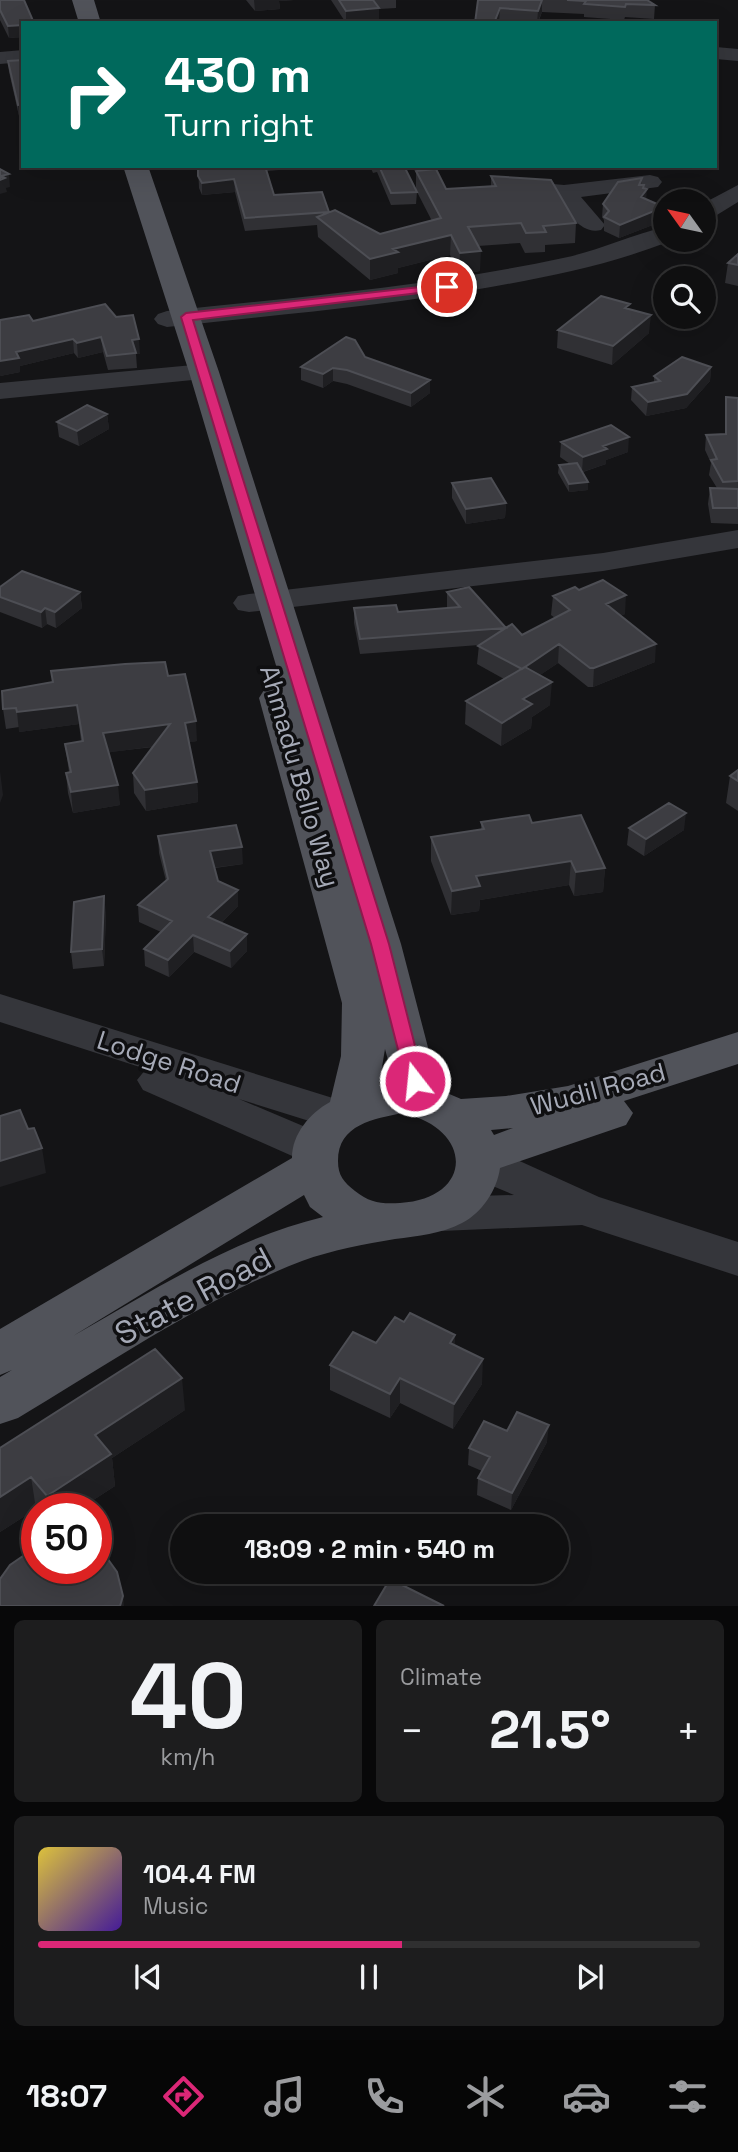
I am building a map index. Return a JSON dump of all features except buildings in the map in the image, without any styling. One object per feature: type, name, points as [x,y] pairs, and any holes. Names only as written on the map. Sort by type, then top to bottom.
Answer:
[{"type":"main road","points":[[64,0],[70,21]]},
{"type":"main road","points":[[83,0],[89,21]]},
{"type":"main road","name":"Ahmadu Bello Way","points":[[117,168],[177,318]]},
{"type":"main road","name":"Ahmadu Bello Way","points":[[136,168],[193,373],[291,699],[363,1003],[367,1034],[358,1084],[328,1134]]},
{"type":"main road","name":"Ahmadu Bello Way","points":[[291,699],[380,944],[415,1081],[442,1109]]},
{"type":"main road","name":"Wudil Road","points":[[442,1109],[506,1113],[569,1102],[738,1048]]},
{"type":"main road","name":"Wudil Road","points":[[479,1160],[738,1073]]},
{"type":"main road","points":[[403,1097],[442,1109],[471,1134],[479,1160],[474,1183],[460,1200],[420,1219],[374,1221],[351,1214],[319,1185],[328,1134],[375,1099],[403,1097]]},
{"type":"main road","name":"State Road","points":[[0,1354],[183,1247],[328,1134]]},
{"type":"main road","name":"State Road","points":[[0,1403],[195,1290],[247,1263],[300,1242],[353,1228],[420,1219]]},
{"type":"street","points":[[717,53],[738,55]]},
{"type":"street","points":[[0,58],[21,56]]},
{"type":"street","points":[[502,187],[564,192],[651,181]]},
{"type":"street","points":[[564,192],[601,218],[594,189]]},
{"type":"street","points":[[716,206],[738,192]]},
{"type":"street","points":[[177,318],[352,300],[471,284],[567,266],[653,239]]},
{"type":"street","points":[[0,391],[193,373]]},
{"type":"street","points":[[262,601],[603,562],[738,539]]},
{"type":"street","name":"Lodge Road","points":[[0,1008],[328,1134]]},
{"type":"street","name":"Lodge Road","points":[[0,1031],[328,1134]]},
{"type":"street","points":[[479,1160],[584,1209],[738,1259]]},
{"type":"street","points":[[420,1219],[584,1209]]},
{"type":"route","points":[[415,1081],[380,944],[186,317],[447,287]]}]
